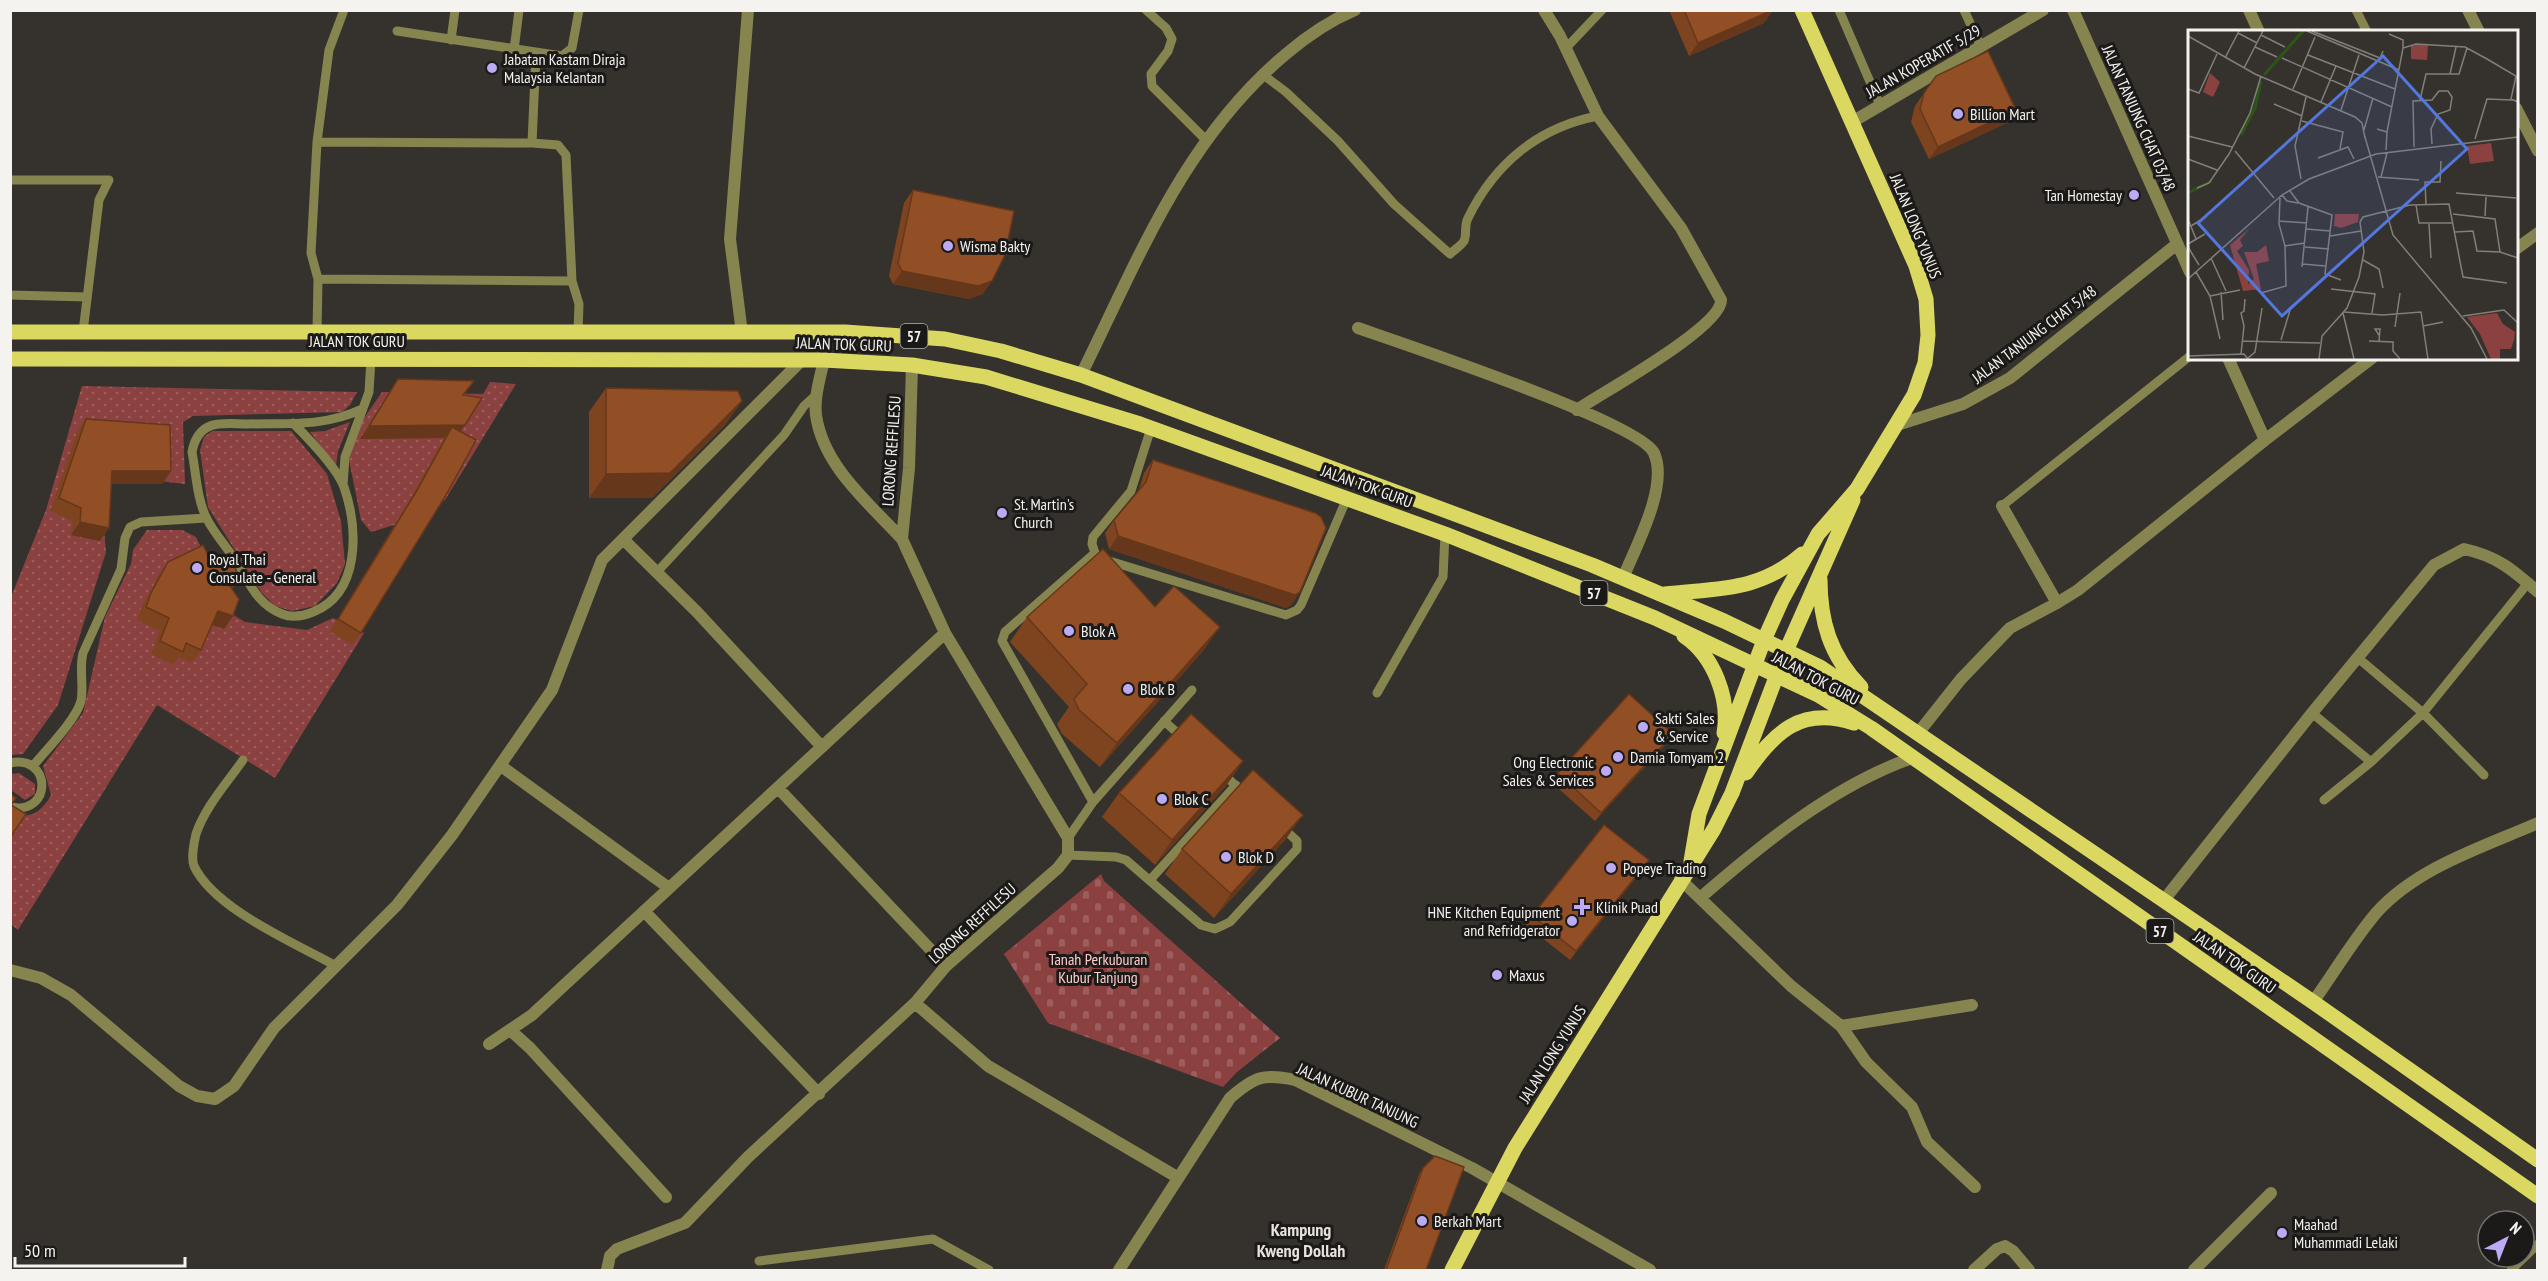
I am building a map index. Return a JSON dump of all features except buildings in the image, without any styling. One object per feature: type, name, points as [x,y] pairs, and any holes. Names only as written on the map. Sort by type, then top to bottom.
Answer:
[{"type":"main road","name":"JALAN LONG YUNUS","points":[[1691,861],[1699,814],[1764,640],[1818,534],[1857,489],[1897,425],[1914,395],[1925,363],[1928,335],[1926,299],[1916,266],[1802,10]]},
{"type":"main road","name":"JALAN TOK GURU","points":[[10,332],[845,332],[945,339],[1001,351],[1081,375],[1510,533],[1623,578],[1820,667],[1881,706],[2313,1002],[2538,1160]]},
{"type":"main road","name":"JALAN TOK GURU","points":[[10,359],[824,360],[912,365],[986,377],[1151,428],[1445,534],[1655,618],[1818,695],[1871,728],[2538,1196]]},
{"type":"main road","name":"JALAN LONG YUNUS","points":[[1452,1270],[1495,1181],[1691,861],[1714,829],[1732,793],[1786,651],[1820,573],[1838,539],[1857,489]]},
{"type":"main road","points":[[1662,595],[1728,590],[1750,583],[1791,564],[1810,548]]},
{"type":"main road","points":[[1820,573],[1820,606],[1824,630],[1852,678],[1881,706]]},
{"type":"main road","points":[[1655,618],[1688,638],[1705,656],[1718,679],[1725,707],[1725,730],[1716,768]]},
{"type":"main road","points":[[1732,793],[1759,754],[1790,725],[1810,718],[1838,718],[1871,728]]},
{"type":"street","points":[[742,333],[730,239],[748,10]]},
{"type":"street","points":[[1081,375],[1176,182],[1206,140],[1262,74],[1335,18],[1355,10]]},
{"type":"street","points":[[1544,10],[1566,48],[1598,116],[1681,228],[1720,295],[1721,306],[1716,316],[1692,337],[1577,410]]},
{"type":"street","name":"JALAN KOPERATIF 5/29","points":[[1852,122],[2043,10]]},
{"type":"street","name":"JALAN TANJUNG CHAT 03/48","points":[[2073,10],[2188,268]]},
{"type":"street","points":[[2248,10],[2258,30]]},
{"type":"street","points":[[2468,10],[2478,30]]},
{"type":"street","points":[[2518,110],[2538,151]]},
{"type":"street","points":[[2518,248],[2538,233]]},
{"type":"street","name":"JALAN TANJUNG CHAT 5/48","points":[[1897,425],[1963,404],[2010,378],[2177,244]]},
{"type":"street","points":[[1358,328],[1491,375],[1577,410],[1638,437],[1654,452],[1660,478],[1623,578]]},
{"type":"street","points":[[10,970],[56,985],[178,1086],[196,1096],[215,1099],[234,1086],[274,1028],[397,905],[501,766],[552,690],[602,560],[802,360]]},
{"type":"street","name":"LORONG REFFILESU","points":[[824,360],[816,395],[816,414],[824,444],[837,467],[902,539],[945,633],[1068,838]]},
{"type":"street","points":[[2229,360],[2265,440]]},
{"type":"street","points":[[1919,732],[1961,679],[2010,627],[2078,590],[2265,440],[2369,360]]},
{"type":"street","name":"LORONG REFFILESU","points":[[902,539],[909,468],[912,365]]},
{"type":"street","points":[[2002,506],[2057,603]]},
{"type":"street","points":[[623,539],[822,747]]},
{"type":"street","points":[[2164,900],[2312,713],[2434,565],[2464,549],[2489,555],[2533,581],[2538,592]]},
{"type":"street","points":[[489,1044],[532,1015],[945,633]]},
{"type":"street","points":[[1700,898],[1750,854],[1846,787],[1912,758]]},
{"type":"street","points":[[501,766],[669,888]]},
{"type":"street","points":[[778,788],[946,966]]},
{"type":"street","points":[[2313,1002],[2378,912],[2413,882],[2455,859],[2538,823]]},
{"type":"street","points":[[1068,838],[1068,855]]},
{"type":"street","name":"LORONG REFFILESU","points":[[607,1270],[610,1256],[617,1249],[685,1223],[748,1157],[819,1094],[915,1003],[946,966],[1058,868],[1068,855]]},
{"type":"street","points":[[1680,879],[1791,986],[1841,1026],[1866,1062],[1912,1107],[1927,1142],[1975,1187]]},
{"type":"street","points":[[644,911],[819,1094]]},
{"type":"street","points":[[915,1003],[988,1066],[1177,1177]]},
{"type":"street","points":[[1841,1026],[1972,1005]]},
{"type":"street","points":[[510,1030],[530,1048],[666,1197]]},
{"type":"street","name":"JALAN KUBUR TANJUNG","points":[[1119,1270],[1230,1098],[1249,1081],[1272,1075],[1294,1080],[1495,1181],[1650,1270]]},
{"type":"street","points":[[2194,1270],[2271,1193]]},
{"type":"street","points":[[1974,1270],[1997,1249],[2006,1246],[2029,1270]]},
{"type":"lane","points":[[317,332],[318,279],[311,253],[317,142],[329,50],[344,10]]},
{"type":"lane","points":[[451,40],[455,10]]},
{"type":"lane","points":[[514,50],[519,10]]},
{"type":"lane","points":[[397,31],[555,57],[568,53],[574,42],[579,10]]},
{"type":"lane","points":[[1146,10],[1166,28],[1172,39],[1168,51],[1151,74],[1152,86],[1206,140]]},
{"type":"lane","points":[[1566,48],[1602,10]]},
{"type":"lane","points":[[1839,10],[1880,105]]},
{"type":"lane","points":[[1964,10],[1981,47]]},
{"type":"lane","points":[[2356,10],[2366,30]]},
{"type":"lane","points":[[532,143],[536,53]]},
{"type":"lane","points":[[1262,74],[1338,141],[1394,204],[1450,254],[1464,241],[1466,220],[1507,162],[1540,135],[1569,122],[1598,116]]},
{"type":"lane","points":[[317,142],[558,145],[566,155],[572,281],[579,304],[578,332]]},
{"type":"lane","points":[[10,180],[109,180],[99,200],[83,332]]},
{"type":"lane","points":[[318,279],[572,281]]},
{"type":"lane","points":[[10,295],[87,297]]},
{"type":"lane","points":[[2002,506],[2188,358]]},
{"type":"lane","points":[[362,409],[340,419],[213,425],[199,434],[192,452],[206,518],[237,562],[252,590],[266,605],[283,615],[302,616],[320,609],[336,596],[345,583],[351,566],[353,544],[344,487],[345,457],[369,392],[371,359]]},
{"type":"lane","points":[[657,572],[784,435],[804,406],[816,395]]},
{"type":"lane","points":[[293,423],[318,449],[344,487]]},
{"type":"lane","points":[[1151,428],[1131,491],[1093,537],[1092,544],[1095,553],[1104,560],[1286,615],[1298,610],[1301,605],[1347,498]]},
{"type":"lane","points":[[33,766],[72,717],[81,701],[80,668],[83,653],[121,569],[126,532],[141,522],[206,518]]},
{"type":"lane","points":[[1377,693],[1443,577],[1445,534]]},
{"type":"lane","points":[[1093,802],[1002,641],[1005,632],[1095,553]]},
{"type":"lane","points":[[2324,800],[2371,762],[2423,713],[2533,581]]},
{"type":"lane","points":[[2358,658],[2423,713],[2484,775]]},
{"type":"lane","points":[[1068,838],[1093,802],[1192,690]]},
{"type":"lane","points":[[2312,713],[2371,762]]},
{"type":"lane","points":[[1164,721],[1191,745]]},
{"type":"lane","points":[[243,760],[209,809],[196,835],[193,864],[208,887],[231,907],[336,966]]},
{"type":"lane","points":[[10,763],[18,761],[33,766],[41,778],[42,786],[37,800],[25,808],[10,807]]},
{"type":"lane","points":[[1218,769],[1252,800]]},
{"type":"lane","points":[[1150,880],[1236,785]]},
{"type":"lane","points":[[1068,855],[1116,857],[1135,866],[1201,925],[1215,929],[1223,928],[1297,849],[1294,837],[1277,822]]},
{"type":"lane","points":[[759,1261],[933,1239],[989,1270]]},
{"type":"lane","points":[[2511,1270],[2538,1244]]},
{"type":"green space","points":[[490,382],[516,384],[445,500],[407,521],[371,532],[361,520],[349,460],[360,424],[382,392],[483,394]]},
{"type":"green space","points":[[82,386],[357,392],[350,405],[342,412],[193,416],[183,422],[185,484],[99,474],[106,552],[58,705],[23,754],[11,755],[11,597],[46,510]]},
{"type":"green space","points":[[350,422],[338,451],[336,466],[310,432],[325,431]]},
{"type":"green space","points":[[212,431],[291,431],[327,474],[341,521],[345,564],[337,583],[315,606],[292,611],[275,606],[261,592],[208,507],[200,450],[204,437]]},
{"type":"green space","points":[[147,530],[182,530],[196,537],[235,616],[245,622],[307,630],[333,618],[364,633],[275,778],[157,705],[18,930],[11,924],[11,815],[24,816],[35,813],[51,795],[43,766],[83,713],[105,617],[131,564],[133,550]]},
{"type":"green space","points":[[19,773],[35,784],[35,794],[25,800],[11,790],[11,774]]},
{"type":"green space","name":"Tanah Perkuburan Kubur Tanjung","points":[[1101,874],[1104,881],[1280,1038],[1237,1072],[1223,1087],[1048,1023],[1004,954]]},
{"type":"place","name":"Jabatan Kastam Diraja Malaysia Kelantan","points":[[492,68]]},
{"type":"place","name":"Billion Mart","points":[[1958,114]]},
{"type":"place","name":"Tan Homestay","points":[[2134,195]]},
{"type":"place","name":"Wisma Bakty","points":[[948,246]]},
{"type":"place","name":"St. Martin's Church","points":[[1002,513]]},
{"type":"place","name":"Royal Thai Consulate - General","points":[[197,568]]},
{"type":"place","name":"Blok A","points":[[1069,631]]},
{"type":"place","name":"Blok B","points":[[1128,689]]},
{"type":"place","name":"Sakti Sales & Service","points":[[1643,727]]},
{"type":"place","name":"Damia Tomyam 2","points":[[1618,757]]},
{"type":"place","name":"Ong Electronic Sales & Services","points":[[1606,771]]},
{"type":"place","name":"Blok C","points":[[1162,799]]},
{"type":"place","name":"Blok D","points":[[1226,857]]},
{"type":"place","name":"Popeye Trading","points":[[1611,868]]},
{"type":"place","name":"Klinik Puad","points":[[1582,907]]},
{"type":"place","name":"HNE Kitchen Equipment and Refridgerator","points":[[1572,921]]},
{"type":"place","name":"Maxus","points":[[1497,975]]},
{"type":"place","name":"Berkah Mart","points":[[1422,1221]]},
{"type":"place","name":"Maahad Muhammadi Lelaki","points":[[2282,1233]]},
{"type":"district","name":"Kampung Kweng Dollah","points":[[1301,1239]]}]
